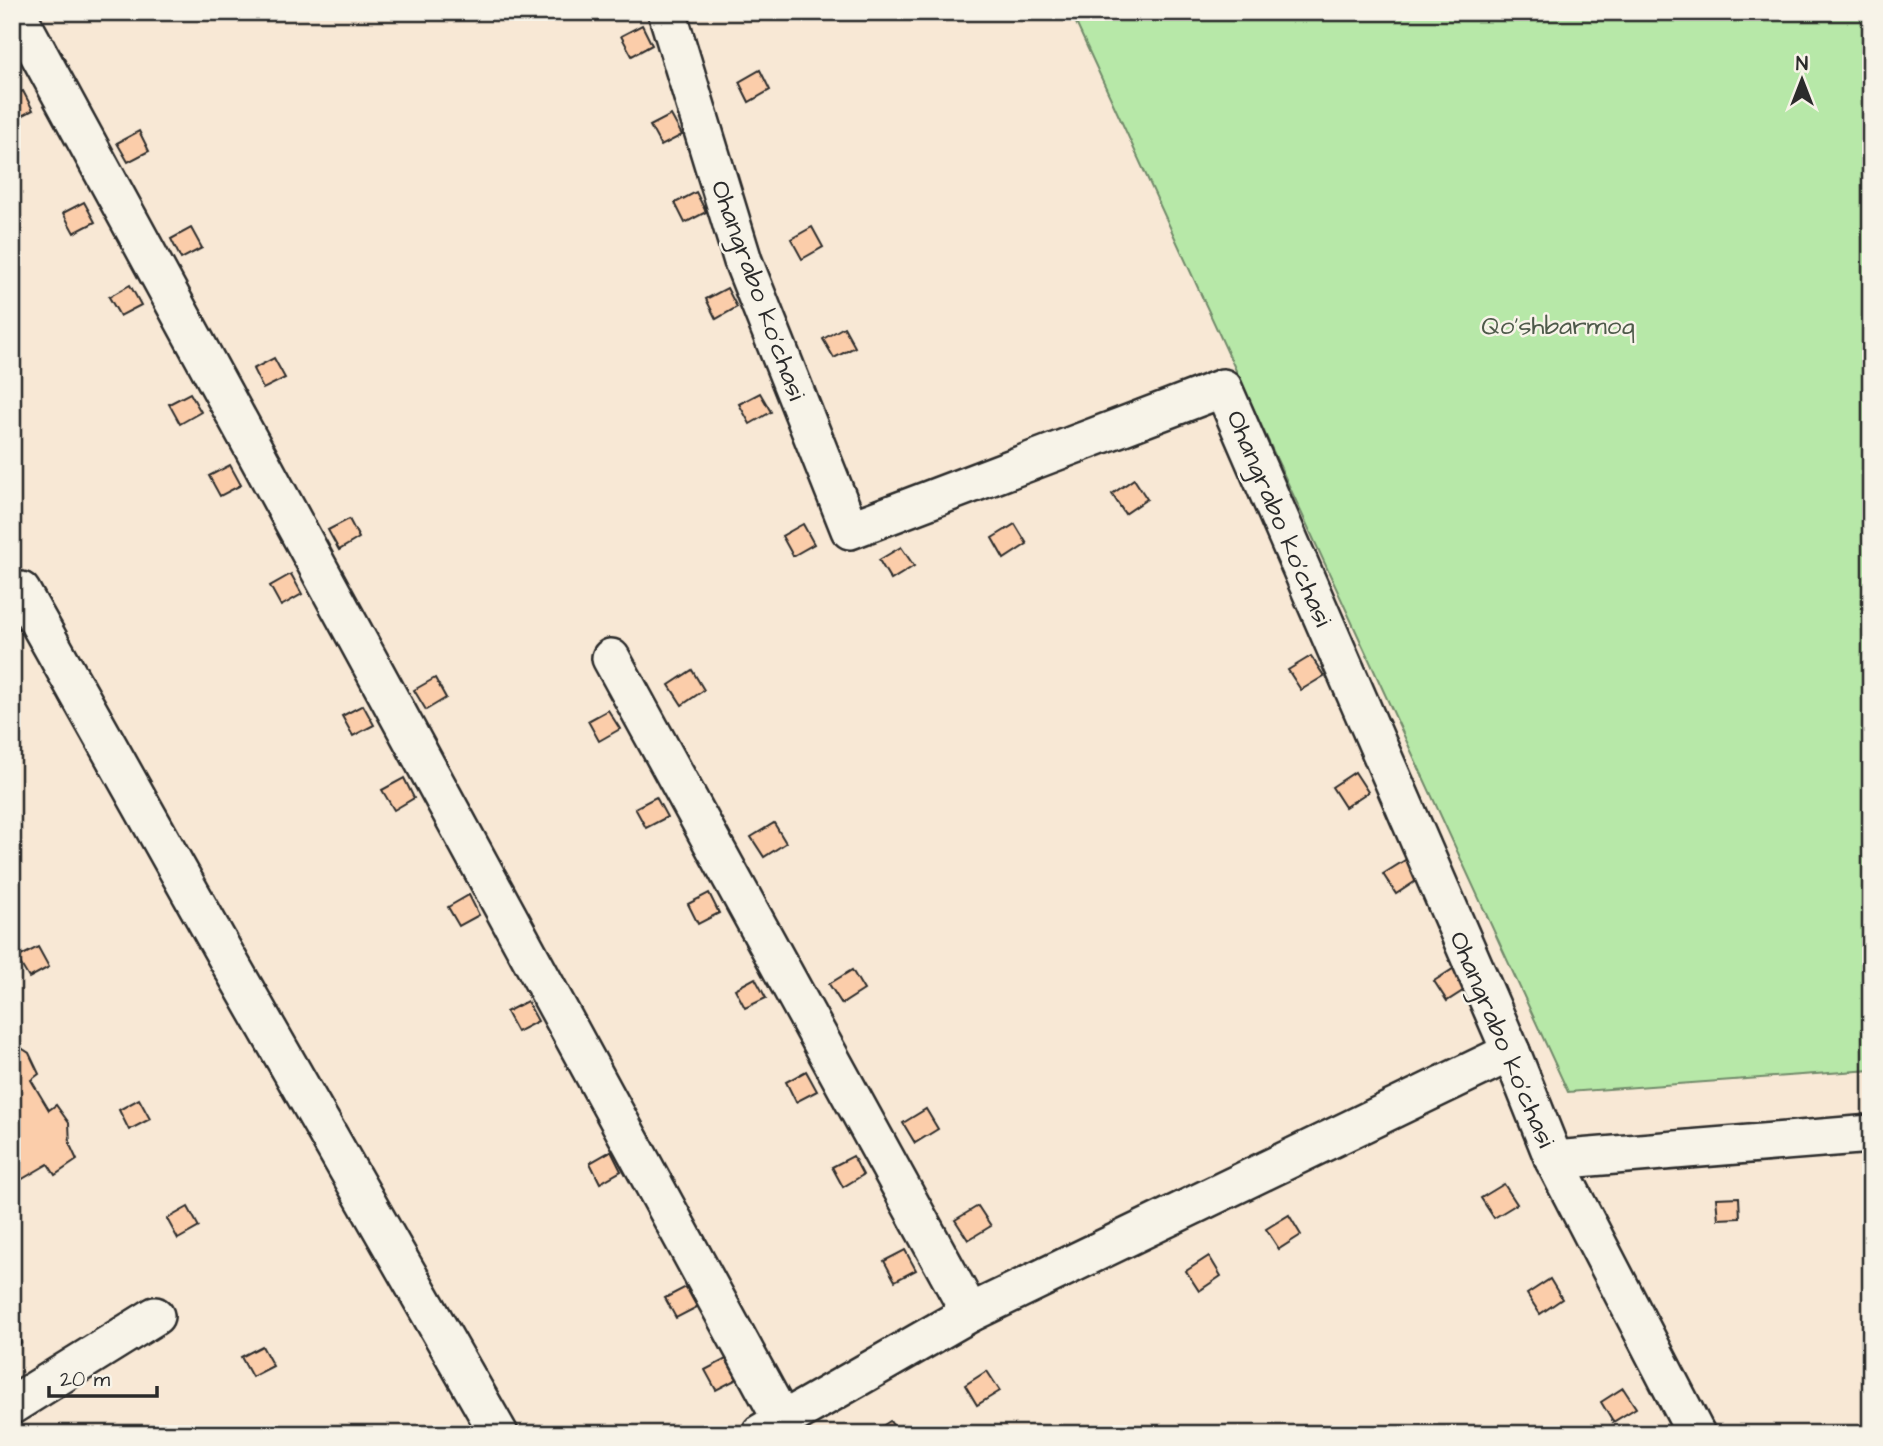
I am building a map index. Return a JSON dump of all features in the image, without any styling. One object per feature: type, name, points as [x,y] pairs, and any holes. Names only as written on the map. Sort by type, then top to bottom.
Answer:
[{"type":"street","points":[[16,12],[772,1428],[970,1313],[1511,1052]]},
{"type":"street","name":"Ohangrabo ko'chasi","points":[[667,12],[743,261],[850,530],[1223,387],[1511,1052],[1554,1160],[1696,1434]]},
{"type":"street","points":[[21,591],[499,1434]]},
{"type":"street","points":[[611,658],[970,1313]]},
{"type":"street","points":[[1554,1160],[1871,1134]]},
{"type":"street","points":[[12,1405],[155,1316]]},
{"type":"green space","name":"Qo‘shbarmoq","points":[[1071,12],[1871,12],[1871,1070],[1568,1092]]},
{"type":"building","points":[[642,25],[652,45],[632,56],[621,36]]},
{"type":"building","points":[[760,70],[770,90],[749,102],[739,82]]},
{"type":"building","points":[[23,91],[33,110],[12,121],[12,96]]},
{"type":"building","points":[[671,115],[682,135],[661,146],[650,126]]},
{"type":"building","points":[[139,131],[149,151],[128,162],[117,143]]},
{"type":"building","points":[[696,192],[706,212],[685,223],[675,203]]},
{"type":"building","points":[[84,202],[95,222],[74,233],[63,213]]},
{"type":"building","points":[[812,227],[823,247],[802,259],[791,239]]},
{"type":"building","points":[[191,228],[202,248],[181,259],[171,239]]},
{"type":"building","points":[[130,285],[141,305],[120,316],[109,297]]},
{"type":"building","points":[[727,288],[737,307],[716,319],[706,299]]},
{"type":"building","points":[[844,327],[855,347],[834,358],[823,339]]},
{"type":"building","points":[[274,358],[285,378],[263,389],[253,369]]},
{"type":"building","points":[[190,393],[201,412],[180,424],[169,404]]},
{"type":"building","points":[[760,393],[771,412],[750,424],[739,404]]},
{"type":"building","points":[[230,465],[241,485],[220,496],[209,476]]},
{"type":"building","points":[[1134,479],[1147,499],[1125,514],[1112,494]]},
{"type":"building","points":[[349,519],[359,538],[339,550],[328,530]]},
{"type":"building","points":[[803,524],[814,544],[793,556],[782,536]]},
{"type":"building","points":[[1015,524],[1027,544],[1004,559],[992,538]]},
{"type":"building","points":[[901,547],[914,566],[891,580],[879,560]]},
{"type":"building","points":[[291,574],[302,594],[281,606],[270,586]]},
{"type":"building","points":[[1311,656],[1324,676],[1301,690],[1288,670]]},
{"type":"building","points":[[692,670],[704,690],[682,705],[669,685]]},
{"type":"building","points":[[435,678],[446,698],[426,710],[414,690]]},
{"type":"building","points":[[363,705],[374,725],[353,736],[342,716]]},
{"type":"building","points":[[608,710],[620,729],[599,741],[588,721]]},
{"type":"building","points":[[1355,772],[1368,792],[1345,807],[1332,787]]},
{"type":"building","points":[[404,778],[414,798],[394,810],[382,790]]},
{"type":"building","points":[[656,797],[667,817],[646,828],[635,808]]},
{"type":"building","points":[[774,823],[786,843],[764,857],[751,837]]},
{"type":"building","points":[[1407,859],[1419,879],[1396,894],[1383,874]]},
{"type":"building","points":[[709,893],[719,913],[698,924],[688,904]]},
{"type":"building","points":[[469,895],[479,915],[459,926],[448,907]]},
{"type":"building","points":[[38,947],[49,967],[29,978],[17,958]]},
{"type":"building","points":[[1456,967],[1469,987],[1447,1001],[1434,981]]},
{"type":"building","points":[[852,970],[864,990],[842,1004],[829,984]]},
{"type":"building","points":[[755,978],[766,998],[745,1008],[735,989]]},
{"type":"building","points":[[527,1001],[538,1021],[517,1032],[506,1012]]},
{"type":"building","points":[[12,1042],[29,1053],[39,1074],[31,1080],[49,1110],[56,1105],[69,1123],[70,1145],[77,1160],[55,1175],[48,1164],[14,1184],[17,1196],[12,1199]]},
{"type":"building","points":[[806,1071],[817,1091],[796,1102],[786,1082]]},
{"type":"building","points":[[139,1099],[150,1119],[129,1130],[119,1110]]},
{"type":"building","points":[[926,1109],[938,1129],[915,1143],[903,1123]]},
{"type":"building","points":[[611,1151],[621,1171],[600,1183],[590,1163]]},
{"type":"building","points":[[853,1156],[863,1175],[843,1187],[832,1167]]},
{"type":"building","points":[[1504,1184],[1517,1204],[1494,1218],[1481,1198]]},
{"type":"building","points":[[1739,1197],[1740,1218],[1718,1219],[1716,1198]]},
{"type":"building","points":[[978,1206],[991,1226],[968,1240],[955,1220]]},
{"type":"building","points":[[188,1207],[199,1227],[178,1239],[167,1219]]},
{"type":"building","points":[[1289,1215],[1301,1235],[1279,1249],[1266,1229]]},
{"type":"building","points":[[905,1250],[916,1270],[895,1281],[884,1261]]},
{"type":"building","points":[[1209,1256],[1221,1276],[1199,1291],[1186,1271]]},
{"type":"building","points":[[1550,1279],[1562,1299],[1540,1314],[1527,1294]]},
{"type":"building","points":[[686,1287],[697,1307],[676,1318],[665,1298]]},
{"type":"building","points":[[12,1326],[21,1343],[12,1349]]},
{"type":"building","points":[[262,1346],[273,1366],[252,1377],[241,1357]]},
{"type":"building","points":[[726,1359],[737,1379],[716,1390],[705,1370]]},
{"type":"building","points":[[987,1371],[1000,1391],[977,1405],[965,1385]]},
{"type":"building","points":[[1623,1388],[1636,1408],[1613,1422],[1601,1402]]},
{"type":"building","points":[[890,1421],[899,1434],[870,1434]]}]
